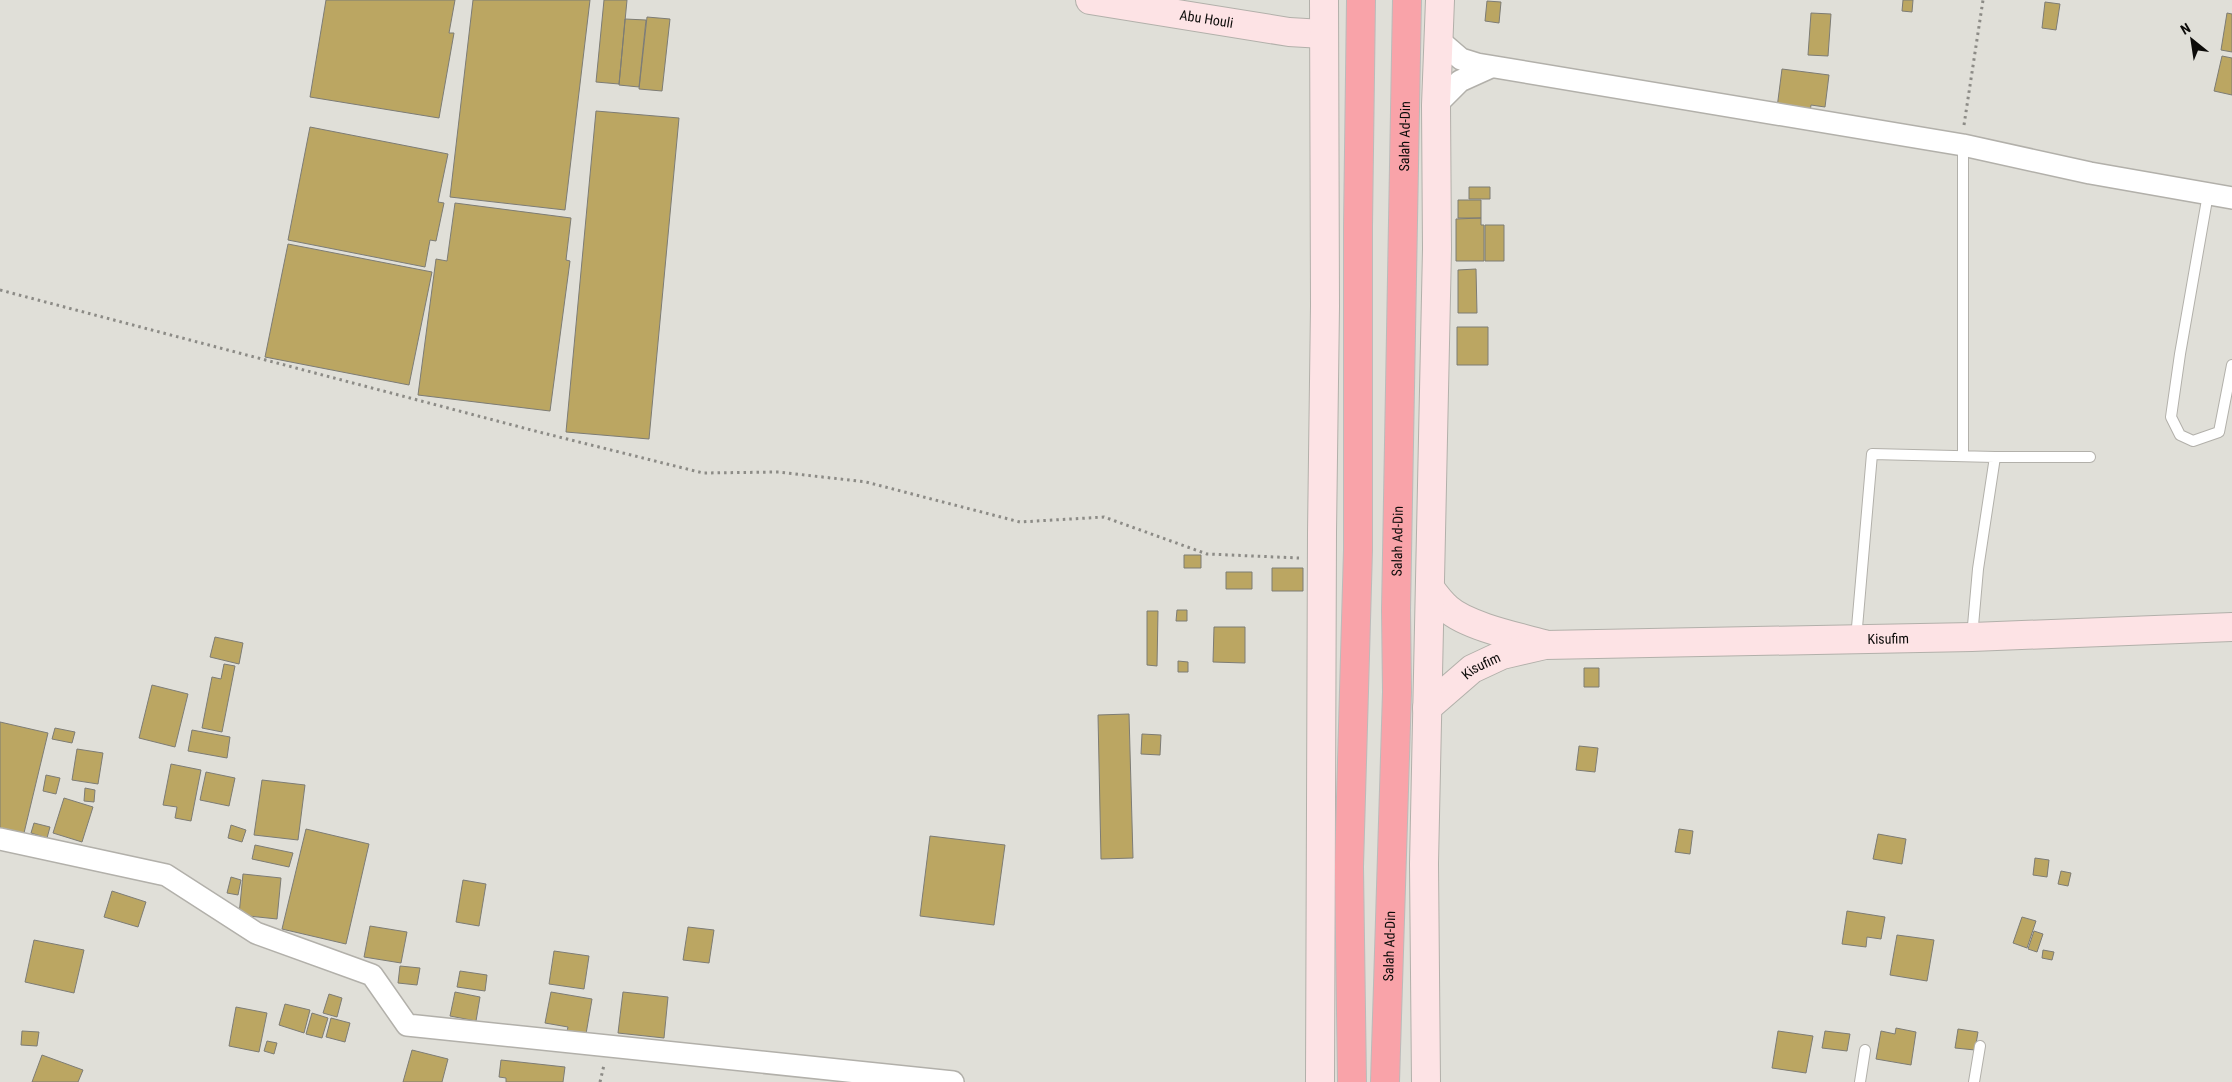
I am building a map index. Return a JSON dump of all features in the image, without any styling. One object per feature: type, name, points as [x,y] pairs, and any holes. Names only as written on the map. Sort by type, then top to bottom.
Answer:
[{"type":"highway","points":[[1352,1082],[1350,867],[1358,550],[1358,226],[1361,0]]},
{"type":"highway","name":"Salah Ad-Din","points":[[1386,1082],[1398,692],[1396,610],[1406,0]]},
{"type":"main road","name":"Abu Houli","points":[[1090,0],[1289,32],[1323,34]]},
{"type":"main road","points":[[1320,1082],[1325,306],[1324,0]]},
{"type":"main road","points":[[1426,1082],[1424,864],[1437,249],[1436,105],[1440,0]]},
{"type":"main road","name":"Kisufim","points":[[1430,588],[1448,610],[1458,616],[1497,631],[1545,645]]},
{"type":"main road","name":"Kisufim","points":[[1427,708],[1472,670],[1502,655],[1545,645],[1972,637],[2232,627]]},
{"type":"street","points":[[1439,40],[1461,59],[1491,67],[1963,145],[2090,173],[2232,198]]},
{"type":"street","points":[[1436,105],[1460,81],[1491,67]]},
{"type":"street","points":[[0,839],[166,875],[256,933],[372,975],[407,1025],[952,1082]]},
{"type":"lane","points":[[1963,145],[1963,455]]},
{"type":"lane","points":[[2208,194],[2171,417],[2180,435],[2193,441],[2219,432],[2232,365]]},
{"type":"lane","points":[[1856,639],[1872,454],[2090,457]]},
{"type":"lane","points":[[1972,637],[1977,579],[1995,457]]},
{"type":"lane","points":[[1974,1082],[1980,1046]]},
{"type":"lane","points":[[1860,1082],[1864,1050]]},
{"type":"path","points":[[1963,145],[1983,0]]},
{"type":"path","points":[[0,290],[539,432],[703,473],[778,472],[866,482],[1020,522],[1104,517],[1207,554],[1293,559],[1322,555]]},
{"type":"building","points":[[326,0],[455,0],[449,33],[454,33],[439,118],[310,97]]},
{"type":"building","points":[[473,0],[590,0],[565,210],[450,197]]},
{"type":"building","points":[[604,0],[627,0],[619,84],[596,82]]},
{"type":"building","points":[[1903,0],[1913,0],[1912,12],[1902,11]]},
{"type":"building","points":[[1487,1],[1501,2],[1499,23],[1485,21]]},
{"type":"building","points":[[2045,2],[2060,4],[2056,30],[2042,28]]},
{"type":"building","points":[[1811,13],[1831,14],[1828,56],[1808,55]]},
{"type":"building","points":[[2227,13],[2232,14],[2232,52],[2221,50]]},
{"type":"building","points":[[647,17],[670,19],[662,91],[639,89]]},
{"type":"building","points":[[625,19],[646,20],[639,87],[619,85]]},
{"type":"building","points":[[2222,56],[2232,58],[2232,95],[2214,91]]},
{"type":"building","points":[[1782,69],[1829,75],[1825,107],[1811,105],[1810,112],[1777,108]]},
{"type":"building","points":[[596,111],[679,118],[649,439],[566,432]]},
{"type":"building","points":[[310,127],[448,154],[438,202],[444,203],[436,241],[430,240],[425,267],[288,240]]},
{"type":"building","points":[[1469,187],[1490,187],[1490,199],[1469,199]]},
{"type":"building","points":[[1458,200],[1481,200],[1481,218],[1458,218]]},
{"type":"building","points":[[455,203],[571,218],[566,260],[570,261],[550,411],[418,395],[436,259],[447,261]]},
{"type":"building","points":[[1481,218],[1481,225],[1484,225],[1484,261],[1456,261],[1456,219]]},
{"type":"building","points":[[1485,225],[1504,225],[1504,261],[1485,261]]},
{"type":"building","points":[[288,244],[432,272],[409,385],[265,357]]},
{"type":"building","points":[[1476,269],[1477,313],[1458,313],[1458,270]]},
{"type":"building","points":[[1457,327],[1488,327],[1488,365],[1457,365]]},
{"type":"building","points":[[1184,555],[1201,555],[1201,568],[1184,568]]},
{"type":"building","points":[[1272,568],[1303,568],[1303,591],[1272,591]]},
{"type":"building","points":[[1226,572],[1252,572],[1252,589],[1226,589]]},
{"type":"building","points":[[1177,610],[1187,610],[1187,621],[1176,621]]},
{"type":"building","points":[[1147,611],[1158,611],[1157,666],[1147,665]]},
{"type":"building","points":[[1214,627],[1245,627],[1245,663],[1213,662]]},
{"type":"building","points":[[215,637],[243,643],[239,664],[210,657]]},
{"type":"building","points":[[1178,661],[1188,662],[1188,672],[1178,672]]},
{"type":"building","points":[[224,664],[235,666],[222,732],[202,728],[212,677],[221,679]]},
{"type":"building","points":[[1584,668],[1599,668],[1599,687],[1584,687]]},
{"type":"building","points":[[152,685],[188,694],[175,747],[139,738]]},
{"type":"building","points":[[1129,714],[1133,858],[1101,859],[1098,715]]},
{"type":"building","points":[[0,722],[48,733],[24,833],[0,828]]},
{"type":"building","points":[[55,728],[75,732],[72,743],[52,739]]},
{"type":"building","points":[[192,730],[230,737],[227,758],[188,751]]},
{"type":"building","points":[[1142,734],[1161,735],[1160,755],[1141,754]]},
{"type":"building","points":[[1579,746],[1598,748],[1595,772],[1576,770]]},
{"type":"building","points":[[77,749],[103,753],[98,784],[72,780]]},
{"type":"building","points":[[171,764],[201,770],[191,821],[175,818],[177,807],[163,805]]},
{"type":"building","points":[[206,772],[235,778],[229,806],[200,800]]},
{"type":"building","points":[[46,775],[60,778],[56,794],[43,791]]},
{"type":"building","points":[[262,780],[305,785],[298,840],[254,835]]},
{"type":"building","points":[[85,788],[95,790],[94,802],[84,801]]},
{"type":"building","points":[[64,798],[93,807],[82,842],[53,833]]},
{"type":"building","points":[[34,823],[50,827],[47,838],[31,833]]},
{"type":"building","points":[[231,825],[246,830],[242,842],[228,838]]},
{"type":"building","points":[[306,829],[369,844],[346,944],[282,929]]},
{"type":"building","points":[[1679,829],[1693,831],[1690,854],[1675,852]]},
{"type":"building","points":[[1878,834],[1906,839],[1902,864],[1873,859]]},
{"type":"building","points":[[930,836],[1005,845],[994,925],[920,916]]},
{"type":"building","points":[[255,845],[293,853],[289,867],[252,859]]},
{"type":"building","points":[[2035,858],[2049,860],[2047,877],[2033,875]]},
{"type":"building","points":[[2061,871],[2071,873],[2068,886],[2058,884]]},
{"type":"building","points":[[243,874],[281,878],[277,919],[239,915]]},
{"type":"building","points":[[231,877],[241,880],[238,895],[227,893]]},
{"type":"building","points":[[463,880],[486,884],[479,926],[456,922]]},
{"type":"building","points":[[112,891],[146,902],[138,927],[104,917]]},
{"type":"building","points":[[1847,911],[1885,917],[1881,939],[1867,937],[1866,947],[1842,944]]},
{"type":"building","points":[[2022,917],[2036,921],[2027,948],[2013,943]]},
{"type":"building","points":[[370,926],[407,932],[401,963],[364,957]]},
{"type":"building","points":[[688,927],[714,930],[709,963],[683,960]]},
{"type":"building","points":[[2034,931],[2043,934],[2037,952],[2028,949]]},
{"type":"building","points":[[1897,935],[1934,940],[1927,981],[1890,975]]},
{"type":"building","points":[[34,940],[84,950],[74,993],[25,982]]},
{"type":"building","points":[[2043,950],[2054,952],[2052,960],[2042,958]]},
{"type":"building","points":[[554,951],[589,956],[584,989],[549,984]]},
{"type":"building","points":[[400,966],[420,968],[417,985],[398,983]]},
{"type":"building","points":[[460,971],[487,975],[485,991],[457,987]]},
{"type":"building","points":[[455,992],[480,997],[476,1021],[450,1016]]},
{"type":"building","points":[[551,992],[592,999],[586,1034],[567,1031],[568,1027],[545,1023]]},
{"type":"building","points":[[623,992],[668,997],[664,1038],[618,1033]]},
{"type":"building","points":[[329,994],[342,998],[337,1017],[323,1013]]},
{"type":"building","points":[[285,1004],[310,1010],[304,1033],[279,1025]]},
{"type":"building","points":[[236,1007],[267,1013],[259,1052],[229,1046]]},
{"type":"building","points":[[312,1013],[328,1018],[322,1038],[306,1034]]},
{"type":"building","points":[[331,1018],[350,1023],[345,1042],[326,1037]]},
{"type":"building","points":[[1896,1028],[1916,1032],[1911,1065],[1876,1059],[1881,1031],[1895,1034]]},
{"type":"building","points":[[1958,1029],[1978,1032],[1975,1050],[1955,1048]]},
{"type":"building","points":[[22,1031],[39,1032],[37,1046],[21,1045]]},
{"type":"building","points":[[1778,1031],[1813,1036],[1806,1073],[1772,1068]]},
{"type":"building","points":[[1825,1031],[1850,1034],[1847,1051],[1822,1048]]},
{"type":"building","points":[[267,1041],[277,1043],[274,1054],[264,1051]]},
{"type":"building","points":[[412,1050],[448,1059],[442,1082],[403,1082]]},
{"type":"building","points":[[42,1055],[83,1070],[78,1082],[32,1082]]},
{"type":"building","points":[[501,1060],[565,1067],[563,1082],[506,1082],[506,1078],[499,1077]]}]
